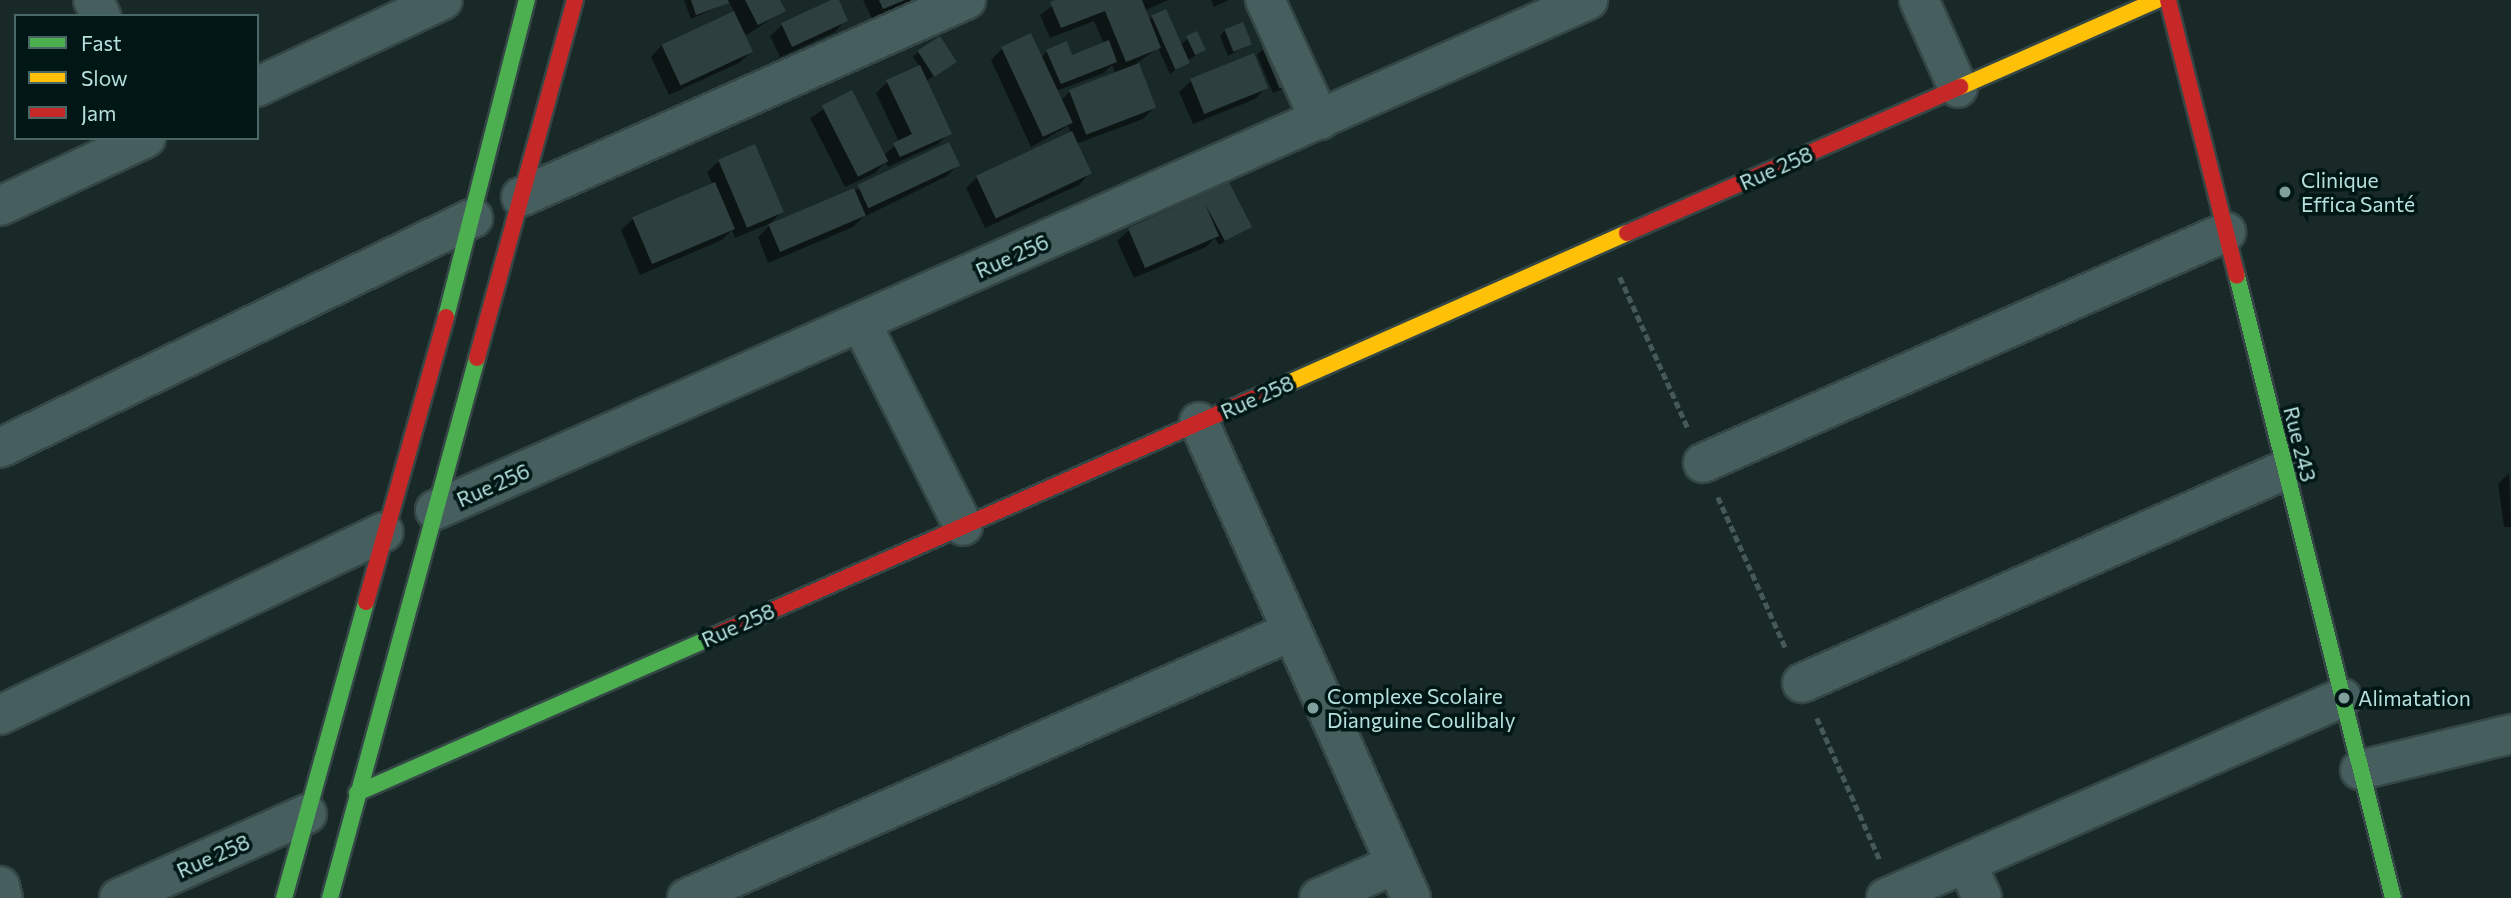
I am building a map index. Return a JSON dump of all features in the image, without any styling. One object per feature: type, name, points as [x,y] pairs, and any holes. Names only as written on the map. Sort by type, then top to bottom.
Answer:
[{"type":"street","points":[[259,85],[443,0]]},
{"type":"street","points":[[284,898],[473,218],[527,0]]},
{"type":"street","points":[[330,898],[575,0]]},
{"type":"street","points":[[521,197],[966,0]]},
{"type":"street","points":[[1265,0],[1320,120]]},
{"type":"street","name":"Rue 256","points":[[435,510],[1588,0]]},
{"type":"street","points":[[1919,0],[1958,88]]},
{"type":"street","name":"Rue 258","points":[[357,793],[2157,0]]},
{"type":"street","name":"Rue 243","points":[[2168,0],[2393,898]]},
{"type":"street","points":[[0,206],[142,140]]},
{"type":"street","points":[[0,447],[473,218]]},
{"type":"street","points":[[1703,463],[2225,232]]},
{"type":"street","points":[[860,323],[963,526]]},
{"type":"street","points":[[1199,422],[1404,881],[1319,898]]},
{"type":"street","points":[[1801,683],[2285,470]]},
{"type":"street","points":[[0,715],[384,532]]},
{"type":"street","points":[[687,898],[1292,631]]},
{"type":"street","points":[[1891,896],[2342,698]]},
{"type":"street","points":[[2360,770],[2511,734]]},
{"type":"street","name":"Rue 258","points":[[119,898],[307,814]]},
{"type":"street","points":[[1966,863],[1982,898]]},
{"type":"street","points":[[0,886],[3,898]]},
{"type":"path","points":[[1605,244],[1801,683],[1891,896]]},
{"type":"building","points":[[691,0],[728,0],[729,3],[696,15]]},
{"type":"building","points":[[745,0],[780,0],[786,11],[758,25]]},
{"type":"building","points":[[831,0],[839,0],[848,21],[792,47],[781,23]]},
{"type":"building","points":[[879,0],[905,0],[883,9]]},
{"type":"building","points":[[1142,0],[1161,48],[1126,62],[1105,11],[1061,28],[1050,2]]},
{"type":"building","points":[[1166,9],[1190,63],[1175,69],[1151,16]]},
{"type":"building","points":[[734,11],[753,52],[681,86],[661,45]]},
{"type":"building","points":[[1243,22],[1252,44],[1233,52],[1224,29]]},
{"type":"building","points":[[1197,31],[1206,50],[1195,55],[1186,36]]},
{"type":"building","points":[[1031,33],[1073,123],[1043,137],[1001,47]]},
{"type":"building","points":[[940,36],[957,62],[934,77],[917,51]]},
{"type":"building","points":[[1109,40],[1117,62],[1061,84],[1046,50],[1067,41],[1072,55]]},
{"type":"building","points":[[1279,41],[1296,82],[1280,89],[1262,48]]},
{"type":"building","points":[[1254,53],[1268,88],[1204,114],[1190,79]]},
{"type":"building","points":[[1139,63],[1156,108],[1086,135],[1069,90]]},
{"type":"building","points":[[920,65],[952,134],[900,157],[893,143],[912,134],[886,80]]},
{"type":"building","points":[[852,90],[888,161],[858,177],[822,105]]},
{"type":"building","points":[[1072,131],[1092,174],[996,218],[976,176]]},
{"type":"building","points":[[949,142],[960,166],[868,208],[857,185]]},
{"type":"building","points":[[755,144],[784,212],[747,228],[718,160]]},
{"type":"building","points":[[715,182],[735,229],[652,264],[632,217]]},
{"type":"building","points":[[1229,182],[1252,227],[1225,241],[1205,204],[1219,236],[1145,268],[1128,228]]},
{"type":"building","points":[[854,188],[866,216],[780,252],[768,224]]},
{"type":"traffic: fast","points":[[446,317],[527,0]]},
{"type":"traffic: fast","points":[[2237,276],[2393,898]]},
{"type":"traffic: fast","points":[[330,898],[477,358]]},
{"type":"traffic: fast","points":[[284,898],[366,602]]},
{"type":"traffic: fast","points":[[357,793],[714,636]]},
{"type":"traffic: slow","points":[[1960,87],[2157,0]]},
{"type":"traffic: slow","points":[[1259,396],[1627,233]]},
{"type":"traffic: jam","points":[[477,358],[575,0]]},
{"type":"traffic: jam","points":[[2168,0],[2237,276]]},
{"type":"traffic: jam","points":[[1627,233],[1960,87]]},
{"type":"traffic: jam","points":[[366,602],[446,317]]},
{"type":"traffic: jam","points":[[714,636],[1259,396]]},
{"type":"place","name":"Clinique Effica Santé","points":[[2285,192]]},
{"type":"place","name":"Alimatation","points":[[2344,698]]},
{"type":"place","name":"Complexe Scolaire Dianguine Coulibaly","points":[[1313,708]]}]
